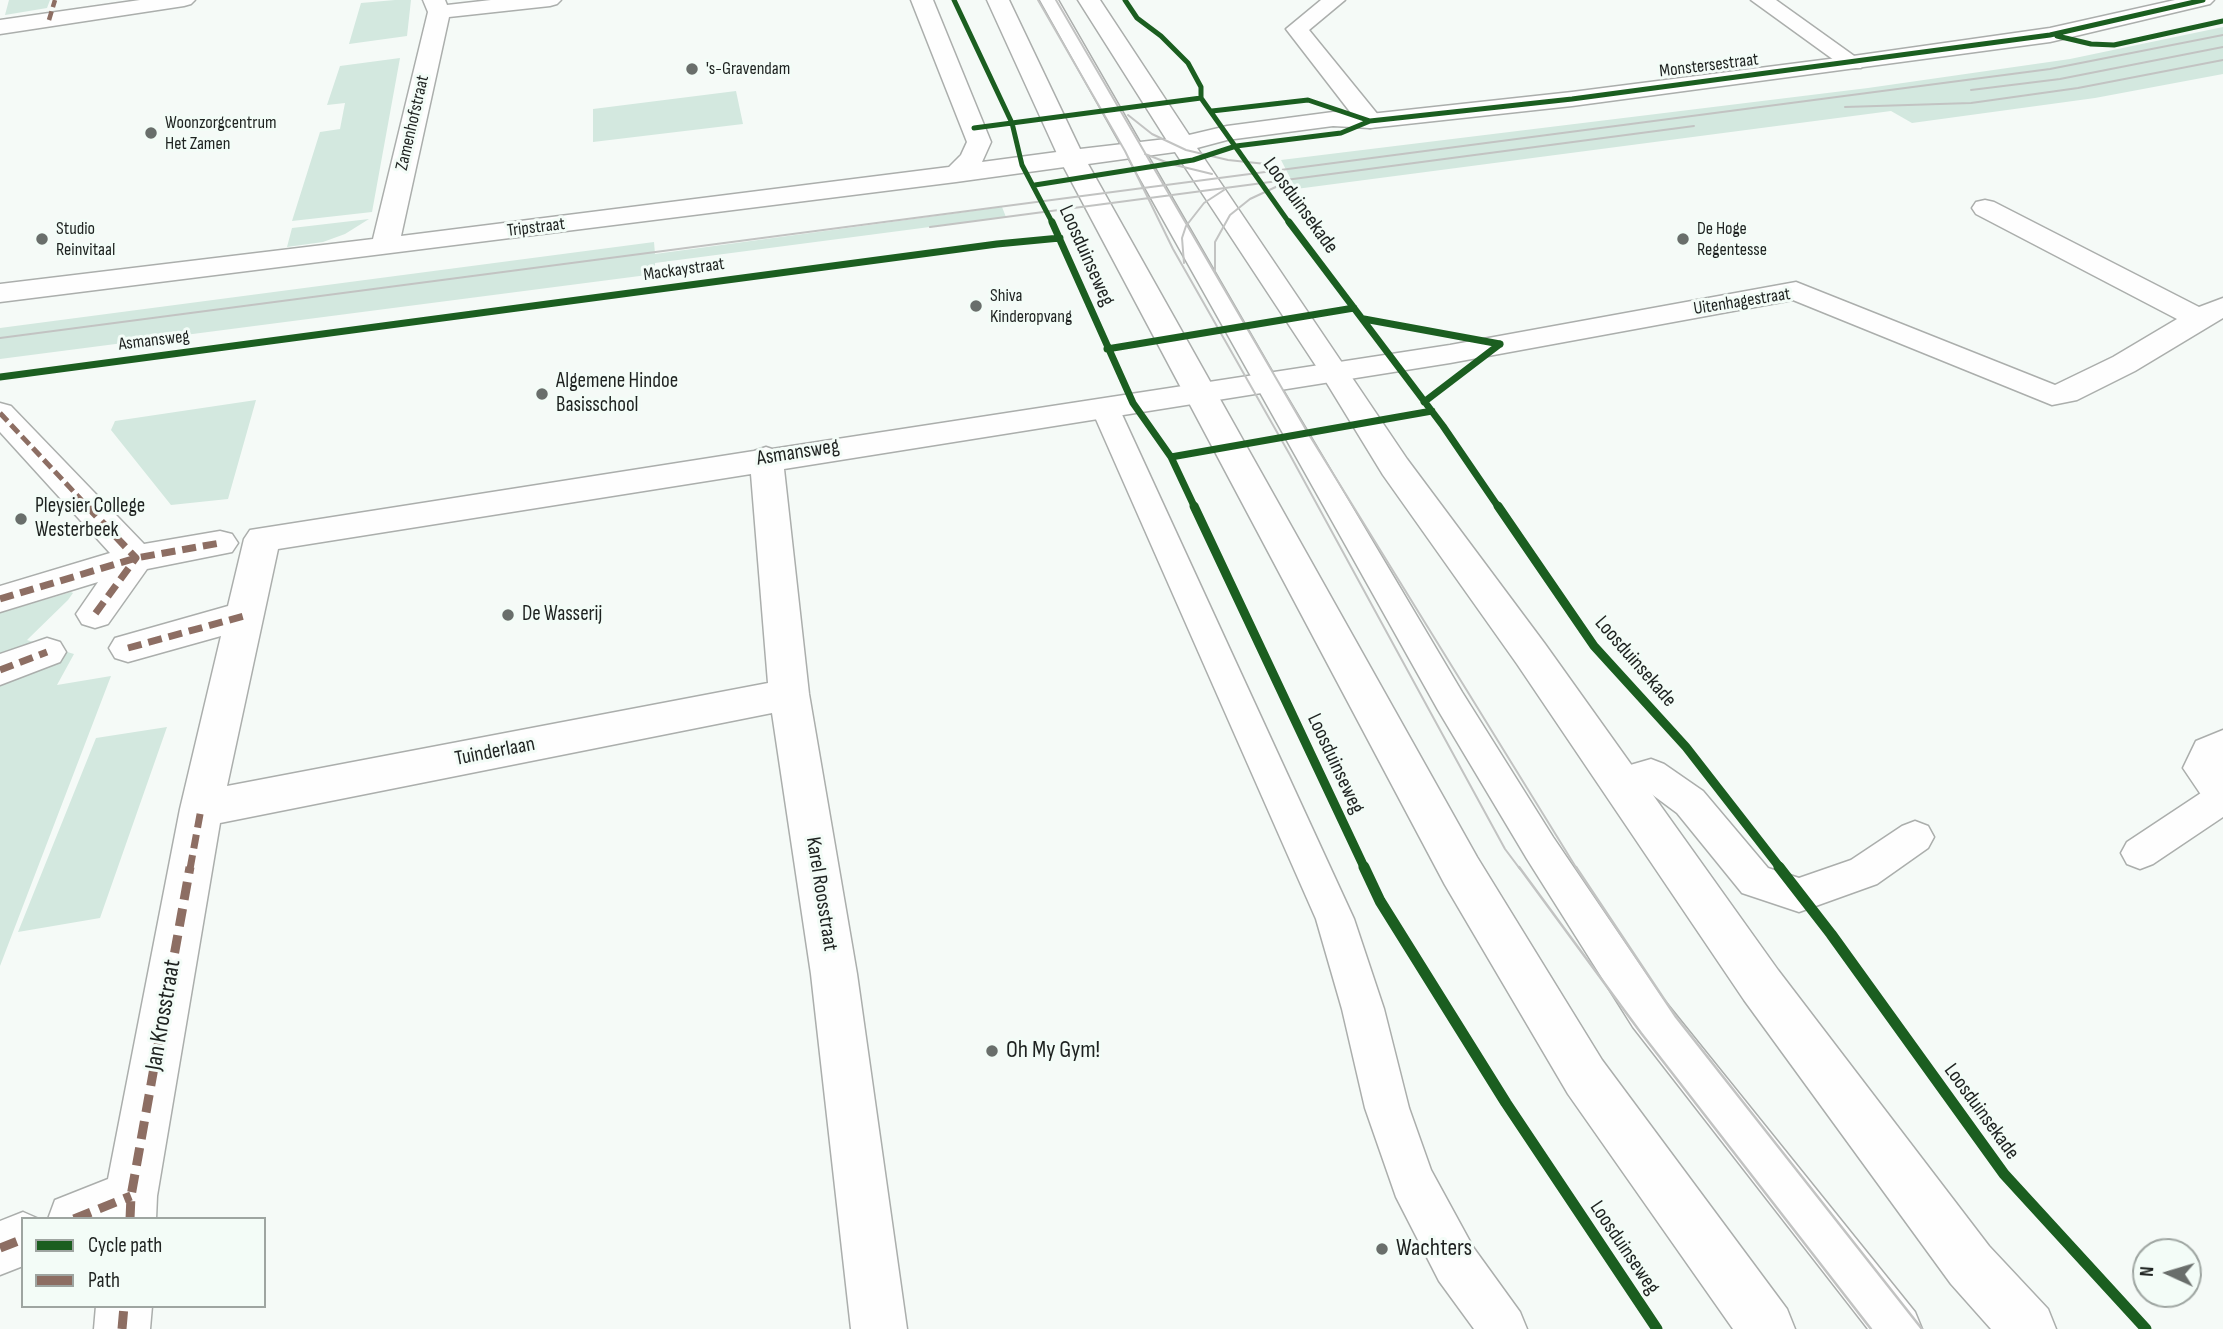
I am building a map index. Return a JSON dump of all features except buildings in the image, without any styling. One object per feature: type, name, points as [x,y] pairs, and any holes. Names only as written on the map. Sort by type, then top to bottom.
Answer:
[{"type":"street","points":[[0,27],[52,10],[184,0]]},
{"type":"street","points":[[437,6],[550,0]]},
{"type":"street","points":[[922,0],[979,142],[972,158],[956,174]]},
{"type":"street","name":"Loosduinseweg","points":[[998,0],[1072,158],[1461,871],[1585,1077],[1767,1329]]},
{"type":"street","points":[[1089,0],[1395,467],[1531,654],[1761,985],[1961,1254],[2028,1329]]},
{"type":"street","points":[[1334,0],[1297,29],[1370,121]]},
{"type":"street","points":[[1762,0],[1853,63]]},
{"type":"street","name":"Monstersestraat","points":[[1072,158],[1182,144],[1236,146],[1341,133],[1370,121],[1572,99],[1853,63],[2050,35],[2203,0]]},
{"type":"street","name":"Zamenhofstraat","points":[[385,246],[437,6]]},
{"type":"street","name":"Tripstraat","points":[[0,293],[1072,158]]},
{"type":"street","name":"Uitenhagestraat","points":[[1984,208],[2210,312]]},
{"type":"street","name":"Uitenhagestraat","points":[[1335,372],[1796,291],[2052,395],[2066,393],[2124,364],[2210,312]]},
{"type":"street","name":"Asmansweg","points":[[262,539],[766,458],[1335,372]]},
{"type":"street","points":[[0,413],[136,558]]},
{"type":"street","name":"Karel Roosstraat","points":[[766,458],[789,694],[834,974],[879,1329]]},
{"type":"street","name":"Jan Krosstraat","points":[[84,1217],[130,1208],[199,821],[262,539]]},
{"type":"street","points":[[0,599],[136,558],[220,543]]},
{"type":"street","points":[[95,614],[136,558]]},
{"type":"street","points":[[128,648],[244,616]]},
{"type":"street","points":[[0,670],[47,652]]},
{"type":"street","name":"Tuinderlaan","points":[[199,821],[789,694]]},
{"type":"street","points":[[2223,746],[2210,753],[2204,768],[2223,796]]},
{"type":"street","points":[[0,1248],[21,1240]]},
{"type":"street","points":[[122,1329],[124,1308]]},
{"type":"lane","points":[[1049,0],[1265,382],[1539,849],[1648,1013],[1898,1329]]},
{"type":"lane","points":[[1105,408],[1335,919],[1363,1009],[1387,1108],[1412,1181],[1457,1264],[1503,1329]]},
{"type":"lane","points":[[1619,782],[1651,774],[1690,802],[1755,881],[1799,895],[1864,872],[1915,837]]},
{"type":"lane","points":[[2140,853],[2223,796]]},
{"type":"green space","points":[[9,0],[50,0],[47,8],[5,15]]},
{"type":"green space","points":[[411,0],[407,36],[349,44],[361,3]]},
{"type":"green space","points":[[2223,27],[2223,74],[2095,98],[1912,123],[1891,111],[1296,189],[1281,160],[1868,88],[2070,59]]},
{"type":"green space","points":[[400,58],[372,212],[292,221],[320,132],[340,129],[345,103],[327,105],[340,66]]},
{"type":"green space","points":[[736,91],[743,124],[593,142],[593,109]]},
{"type":"green space","points":[[1002,207],[1006,217],[655,263],[655,274],[0,359],[0,328],[654,242],[655,254]]},
{"type":"green space","points":[[369,219],[345,234],[323,242],[287,247],[292,228]]},
{"type":"green space","points":[[256,400],[228,499],[171,505],[111,430],[115,421]]},
{"type":"green space","points":[[73,593],[68,600],[27,640],[74,654],[57,685],[111,676],[0,966],[0,613]]},
{"type":"green space","points":[[167,727],[100,918],[18,932],[96,738]]},
{"type":"tram line","points":[[1038,0],[1125,151],[1143,188]]},
{"type":"tram line","points":[[1056,0],[1146,154]]},
{"type":"tram line","points":[[1164,185],[2050,69],[2223,35]]},
{"type":"tram line","points":[[1971,90],[2060,79],[2223,47]]},
{"type":"tram line","points":[[1845,107],[1971,103],[2078,88],[2223,60]]},
{"type":"tram line","points":[[1128,115],[1152,134],[1186,150],[1228,160],[1266,164]]},
{"type":"tram line","points":[[1170,195],[1694,126]]},
{"type":"tram line","points":[[1146,154],[1171,164],[1212,174]]},
{"type":"tram line","points":[[1146,154],[1164,185]]},
{"type":"tram line","points":[[1143,188],[1164,185]]},
{"type":"tram line","points":[[1164,185],[1170,195]]},
{"type":"tram line","points":[[1215,271],[1215,242],[1230,215],[1250,199],[1280,185]]},
{"type":"tram line","points":[[0,338],[1143,188]]},
{"type":"tram line","points":[[1143,188],[1148,198]]},
{"type":"tram line","points":[[1187,225],[1204,203],[1224,190]]},
{"type":"tram line","points":[[1148,198],[1170,195]]},
{"type":"tram line","points":[[1170,195],[1187,225]]},
{"type":"tram line","points":[[930,227],[1148,198]]},
{"type":"tram line","points":[[1148,198],[1173,249],[1290,455],[1505,849],[1520,869]]},
{"type":"tram line","points":[[1184,263],[1182,238],[1187,225]]},
{"type":"tram line","points":[[1187,225],[1308,433],[1577,869]]},
{"type":"tram line","points":[[1519,867],[1641,1033],[1871,1329]]},
{"type":"tram line","points":[[1576,867],[1676,1017],[1922,1329]]},
{"type":"marked path","points":[[49,20],[55,0]]},
{"type":"marked path","points":[[0,413],[136,558],[95,614]]},
{"type":"marked path","points":[[0,599],[136,558],[220,543]]},
{"type":"marked path","points":[[128,648],[244,616]]},
{"type":"marked path","points":[[0,670],[47,652]]},
{"type":"marked path","points":[[130,1217],[131,1196],[201,809]]},
{"type":"marked path","points":[[79,1217],[131,1196]]},
{"type":"marked path","points":[[0,1248],[21,1240]]},
{"type":"marked path","points":[[122,1329],[124,1308]]},
{"type":"cycle path","points":[[954,0],[1012,123],[1022,165],[1060,238],[1107,349],[1133,403],[1171,457],[1380,901],[1506,1103],[1657,1329]]},
{"type":"cycle path","name":"Loosduinsekade","points":[[1125,0],[1137,18],[1161,36],[1188,63],[1201,87],[1201,98],[1278,208],[1443,426],[1594,646],[1686,747],[1831,934],[2004,1174],[2146,1329]]},
{"type":"cycle path","name":"Loosduinsekade","points":[[1035,185],[1193,160],[1236,146],[1341,133],[1370,121],[1572,99],[2050,35],[2203,0]]},
{"type":"cycle path","points":[[2057,36],[2091,44],[2114,45],[2223,21]]},
{"type":"cycle path","points":[[974,128],[1201,98]]},
{"type":"cycle path","points":[[1212,111],[1308,100],[1370,121]]},
{"type":"cycle path","name":"Mackaystraat","points":[[0,377],[997,244],[1060,238]]},
{"type":"cycle path","points":[[1107,349],[1354,308]]},
{"type":"cycle path","points":[[1364,319],[1500,344]]},
{"type":"cycle path","points":[[1424,402],[1500,344]]},
{"type":"cycle path","points":[[1171,457],[1432,411]]},
{"type":"place","name":"'s-Gravendam","points":[[692,69]]},
{"type":"place","name":"Woonzorgcentrum Het Zamen","points":[[151,133]]},
{"type":"place","name":"Studio Reinvitaal","points":[[42,239]]},
{"type":"place","name":"De Hoge Regentesse","points":[[1683,239]]},
{"type":"place","name":"Shiva Kinderopvang","points":[[976,306]]},
{"type":"place","name":"Algemene Hindoe Basisschool","points":[[542,394]]},
{"type":"place","name":"Pleysier College Westerbeek","points":[[21,519]]},
{"type":"place","name":"De Wasserij","points":[[508,615]]},
{"type":"place","name":"Oh My Gym!","points":[[992,1051]]},
{"type":"place","name":"Wachters","points":[[1382,1249]]}]
